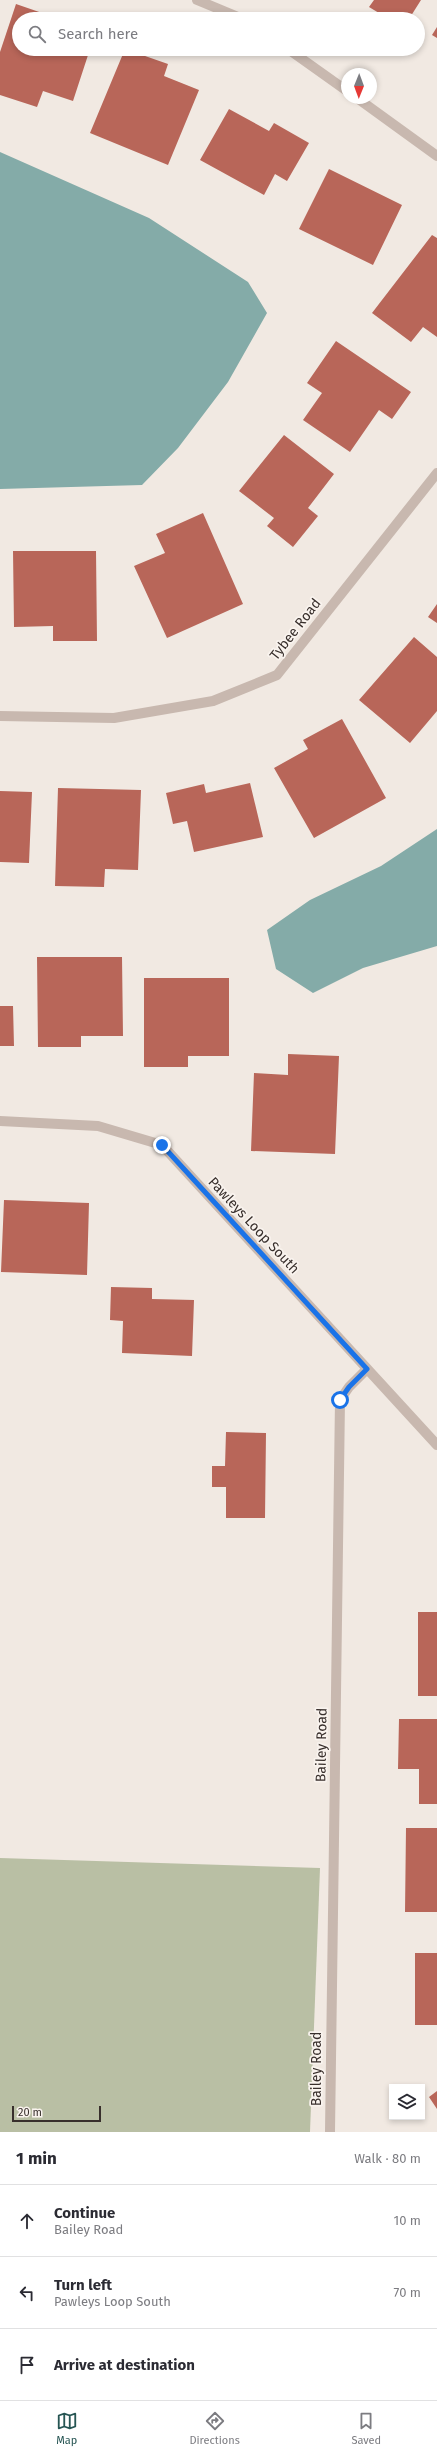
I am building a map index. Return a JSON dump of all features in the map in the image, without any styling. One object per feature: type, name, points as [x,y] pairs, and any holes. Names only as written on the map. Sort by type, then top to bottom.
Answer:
[{"type":"street","points":[[197,0],[226,12]]},
{"type":"street","points":[[298,56],[341,87]]},
{"type":"street","points":[[365,104],[437,156]]},
{"type":"street","name":"Tybee Road","points":[[0,716],[114,718],[213,701],[276,675],[437,473]]},
{"type":"street","name":"Pawleys Loop South","points":[[0,1121],[98,1126],[162,1145],[437,1445]]},
{"type":"street","name":"Bailey Road","points":[[330,2132],[340,1400],[349,1387],[367,1369]]},
{"type":"green space","points":[[0,1858],[320,1868],[310,2132],[0,2132]]},
{"type":"water","points":[[0,152],[149,218],[248,282],[267,313],[228,382],[178,448],[142,485],[0,489]]},
{"type":"water","points":[[437,829],[437,946],[363,968],[313,993],[276,969],[267,930],[310,900],[381,866]]},
{"type":"building","points":[[374,0],[421,0],[413,12],[377,12],[369,7]]},
{"type":"building","points":[[16,4],[39,12],[13,12]]},
{"type":"building","points":[[12,16],[12,56],[88,56],[73,101],[43,91],[37,107],[0,95],[0,52]]},
{"type":"building","points":[[437,27],[437,38],[432,35]]},
{"type":"building","points":[[122,56],[145,56],[168,64],[164,76],[199,90],[168,165],[90,133]]},
{"type":"building","points":[[229,109],[269,131],[274,123],[309,143],[287,181],[275,174],[264,195],[200,160]]},
{"type":"building","points":[[329,169],[402,205],[373,265],[299,229]]},
{"type":"building","points":[[432,235],[437,238],[437,337],[423,327],[411,342],[372,313]]},
{"type":"building","points":[[336,341],[411,392],[392,419],[379,410],[350,452],[303,420],[322,393],[307,383]]},
{"type":"building","points":[[284,435],[334,474],[308,508],[318,516],[293,547],[267,526],[274,518],[239,491]]},
{"type":"building","points":[[203,513],[243,604],[167,638],[134,566],[165,553],[156,534]]},
{"type":"building","points":[[13,551],[96,551],[97,641],[53,641],[53,626],[14,627]]},
{"type":"building","points":[[437,604],[437,623],[428,617]]},
{"type":"building","points":[[414,637],[437,657],[437,711],[410,743],[359,700]]},
{"type":"building","points":[[342,719],[386,798],[314,838],[274,768],[308,749],[303,740]]},
{"type":"building","points":[[250,783],[263,837],[194,852],[187,821],[173,824],[166,793],[204,784],[206,793]]},
{"type":"building","points":[[58,788],[141,790],[138,870],[105,869],[104,887],[55,886]]},
{"type":"building","points":[[0,791],[32,792],[29,863],[0,862]]},
{"type":"building","points":[[37,957],[122,957],[123,1036],[81,1036],[81,1047],[38,1047]]},
{"type":"building","points":[[144,978],[229,978],[229,1056],[188,1056],[188,1067],[144,1067]]},
{"type":"building","points":[[0,1006],[13,1006],[14,1046],[0,1046]]},
{"type":"building","points":[[288,1054],[339,1056],[335,1154],[251,1151],[254,1073],[288,1075]]},
{"type":"building","points":[[4,1200],[89,1203],[87,1275],[1,1272]]},
{"type":"building","points":[[111,1287],[152,1288],[152,1299],[194,1300],[192,1356],[122,1353],[123,1321],[110,1320]]},
{"type":"building","points":[[226,1432],[266,1433],[265,1518],[226,1518],[226,1487],[212,1487],[212,1466],[225,1466]]},
{"type":"building","points":[[418,1612],[437,1612],[437,1696],[418,1696]]},
{"type":"building","points":[[399,1719],[437,1719],[437,1804],[419,1804],[419,1769],[398,1769]]},
{"type":"building","points":[[406,1828],[437,1828],[437,1912],[405,1912]]},
{"type":"building","points":[[415,1953],[437,1953],[437,2025],[415,2025]]},
{"type":"building","points":[[437,2091],[437,2109],[429,2097]]},
{"type":"route","points":[[162,1145],[367,1369],[349,1387],[340,1400]]}]
